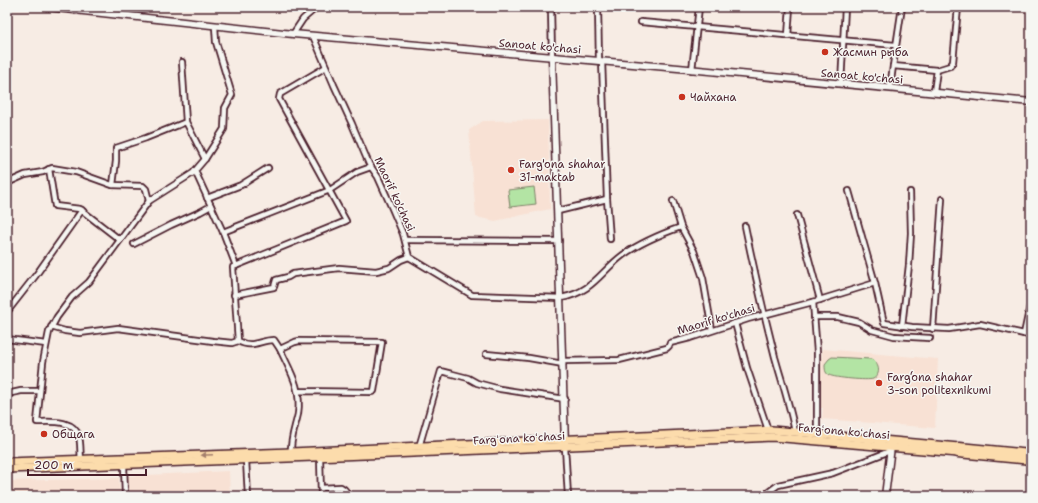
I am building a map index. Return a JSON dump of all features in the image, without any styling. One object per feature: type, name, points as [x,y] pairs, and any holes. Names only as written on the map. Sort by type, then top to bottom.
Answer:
[{"type":"highway","name":"Fargʻona koʻchasi","points":[[958,450],[1030,457]]},
{"type":"main road","name":"Sanoat ko'chasi","points":[[49,7],[313,36],[600,61],[1031,102]]},
{"type":"main road","points":[[552,58],[565,443]]},
{"type":"main road","name":"Fargʻona koʻchasi","points":[[7,462],[81,460],[246,460],[291,455],[320,457],[768,430],[958,450]]},
{"type":"main road","name":"Fargʻona koʻchasi","points":[[7,469],[124,465],[148,460],[291,455],[419,447],[772,437],[891,449],[958,450]]},
{"type":"main road","points":[[885,496],[891,449]]},
{"type":"street","points":[[293,34],[303,19],[317,7]]},
{"type":"street","points":[[551,7],[552,58]]},
{"type":"street","points":[[598,7],[606,199],[610,239]]},
{"type":"street","points":[[692,70],[699,7]]},
{"type":"street","points":[[788,36],[790,7]]},
{"type":"street","points":[[841,84],[845,7]]},
{"type":"street","points":[[890,88],[895,45],[902,7]]},
{"type":"street","points":[[893,66],[937,70],[950,66],[952,62],[958,7]]},
{"type":"street","points":[[641,22],[895,45]]},
{"type":"street","points":[[81,460],[79,436],[72,428],[64,422],[37,422],[43,362],[51,327],[57,316],[72,297],[89,282],[149,201],[182,181],[195,171],[224,129],[225,108],[232,95],[216,42],[215,26]]},
{"type":"street","name":"Maorif ko'chasi","points":[[313,36],[371,167],[378,177],[391,206],[405,240],[409,257]]},
{"type":"street","points":[[182,62],[186,122],[205,158]]},
{"type":"street","points":[[238,341],[233,267],[346,221],[330,190],[318,173],[279,99],[280,94],[326,67]]},
{"type":"street","points":[[934,92],[937,70]]},
{"type":"street","points":[[113,185],[116,148],[186,122]]},
{"type":"street","points":[[223,232],[330,190],[357,172],[371,167]]},
{"type":"street","points":[[7,182],[25,175],[43,172],[52,168],[76,172],[113,185],[143,186],[146,190],[149,201]]},
{"type":"street","points":[[208,198],[242,185],[268,168]]},
{"type":"street","points":[[49,170],[55,206],[82,210],[120,240]]},
{"type":"street","points":[[195,171],[223,232],[236,266]]},
{"type":"street","points":[[849,192],[875,283],[884,323],[933,329],[949,329],[980,324],[1031,336]]},
{"type":"street","points":[[902,326],[910,259],[910,192]]},
{"type":"street","points":[[558,211],[606,199]]},
{"type":"street","points":[[933,329],[942,199]]},
{"type":"street","points":[[673,202],[681,227],[694,251],[703,278],[712,330]]},
{"type":"street","points":[[134,244],[211,206]]},
{"type":"street","points":[[7,312],[36,275],[82,210]]},
{"type":"street","points":[[797,215],[820,300]]},
{"type":"street","points":[[745,226],[764,314],[775,358],[791,410],[795,432]]},
{"type":"street","points":[[234,295],[274,287],[276,280],[294,274],[339,268],[376,271],[389,268],[401,260],[409,257],[472,295],[561,298],[572,296],[585,290],[618,260],[632,250],[668,231],[681,227]]},
{"type":"street","points":[[405,240],[559,241]]},
{"type":"street","name":"Maorif ko'chasi","points":[[486,354],[563,362],[619,360],[667,348],[670,343],[764,314],[813,302],[875,283]]},
{"type":"street","points":[[1024,334],[1031,301]]},
{"type":"street","points":[[813,302],[817,352],[817,434]]},
{"type":"street","points":[[814,317],[838,317],[859,322],[872,330],[894,336],[930,338]]},
{"type":"street","points":[[735,323],[747,368],[768,430]]},
{"type":"street","points":[[51,327],[80,333],[118,328],[213,341],[232,343],[238,341],[250,345],[274,340],[280,349],[299,391],[298,413],[292,436],[291,455]]},
{"type":"street","points":[[7,339],[46,344]]},
{"type":"street","points":[[280,349],[299,341],[382,342],[374,390],[372,392],[299,391]]},
{"type":"street","points":[[419,447],[441,371],[500,389],[564,399]]},
{"type":"street","points":[[7,394],[21,391],[40,391]]},
{"type":"street","points":[[565,443],[568,496]]},
{"type":"street","points":[[763,496],[778,485],[833,473],[891,449]]},
{"type":"street","points":[[320,457],[321,496]]},
{"type":"street","points":[[246,460],[248,496]]},
{"type":"street","points":[[124,465],[125,496]]},
{"type":"street","points":[[321,488],[344,488],[350,496]]},
{"type":"shaded area","name":"Farg'ona shahar 31-maktab","points":[[548,120],[550,209],[495,221],[476,217],[469,130],[483,121]]},
{"type":"shaded area","name":"Farg‘ona shahar 3-son politexnikumi","points":[[822,349],[938,359],[935,428],[822,419],[823,408],[819,408]]},
{"type":"shaded area","points":[[229,471],[230,496],[127,496],[127,476]]},
{"type":"shaded area","points":[[119,478],[120,496],[7,496],[7,481]]},
{"type":"green space","points":[[534,187],[536,204],[510,207],[508,190]]},
{"type":"green space","points":[[832,357],[871,359],[878,366],[878,374],[873,379],[865,380],[829,375],[826,372],[825,364]]},
{"type":"place","name":"Жасмин рыба","points":[[825,52]]},
{"type":"place","name":"Чайхана","points":[[682,97]]},
{"type":"place","name":"Farg'ona shahar 31-maktab","points":[[511,170]]},
{"type":"place","name":"Farg‘ona shahar 3-son politexnikumi","points":[[879,383]]},
{"type":"place","name":"Общага","points":[[44,434]]}]
